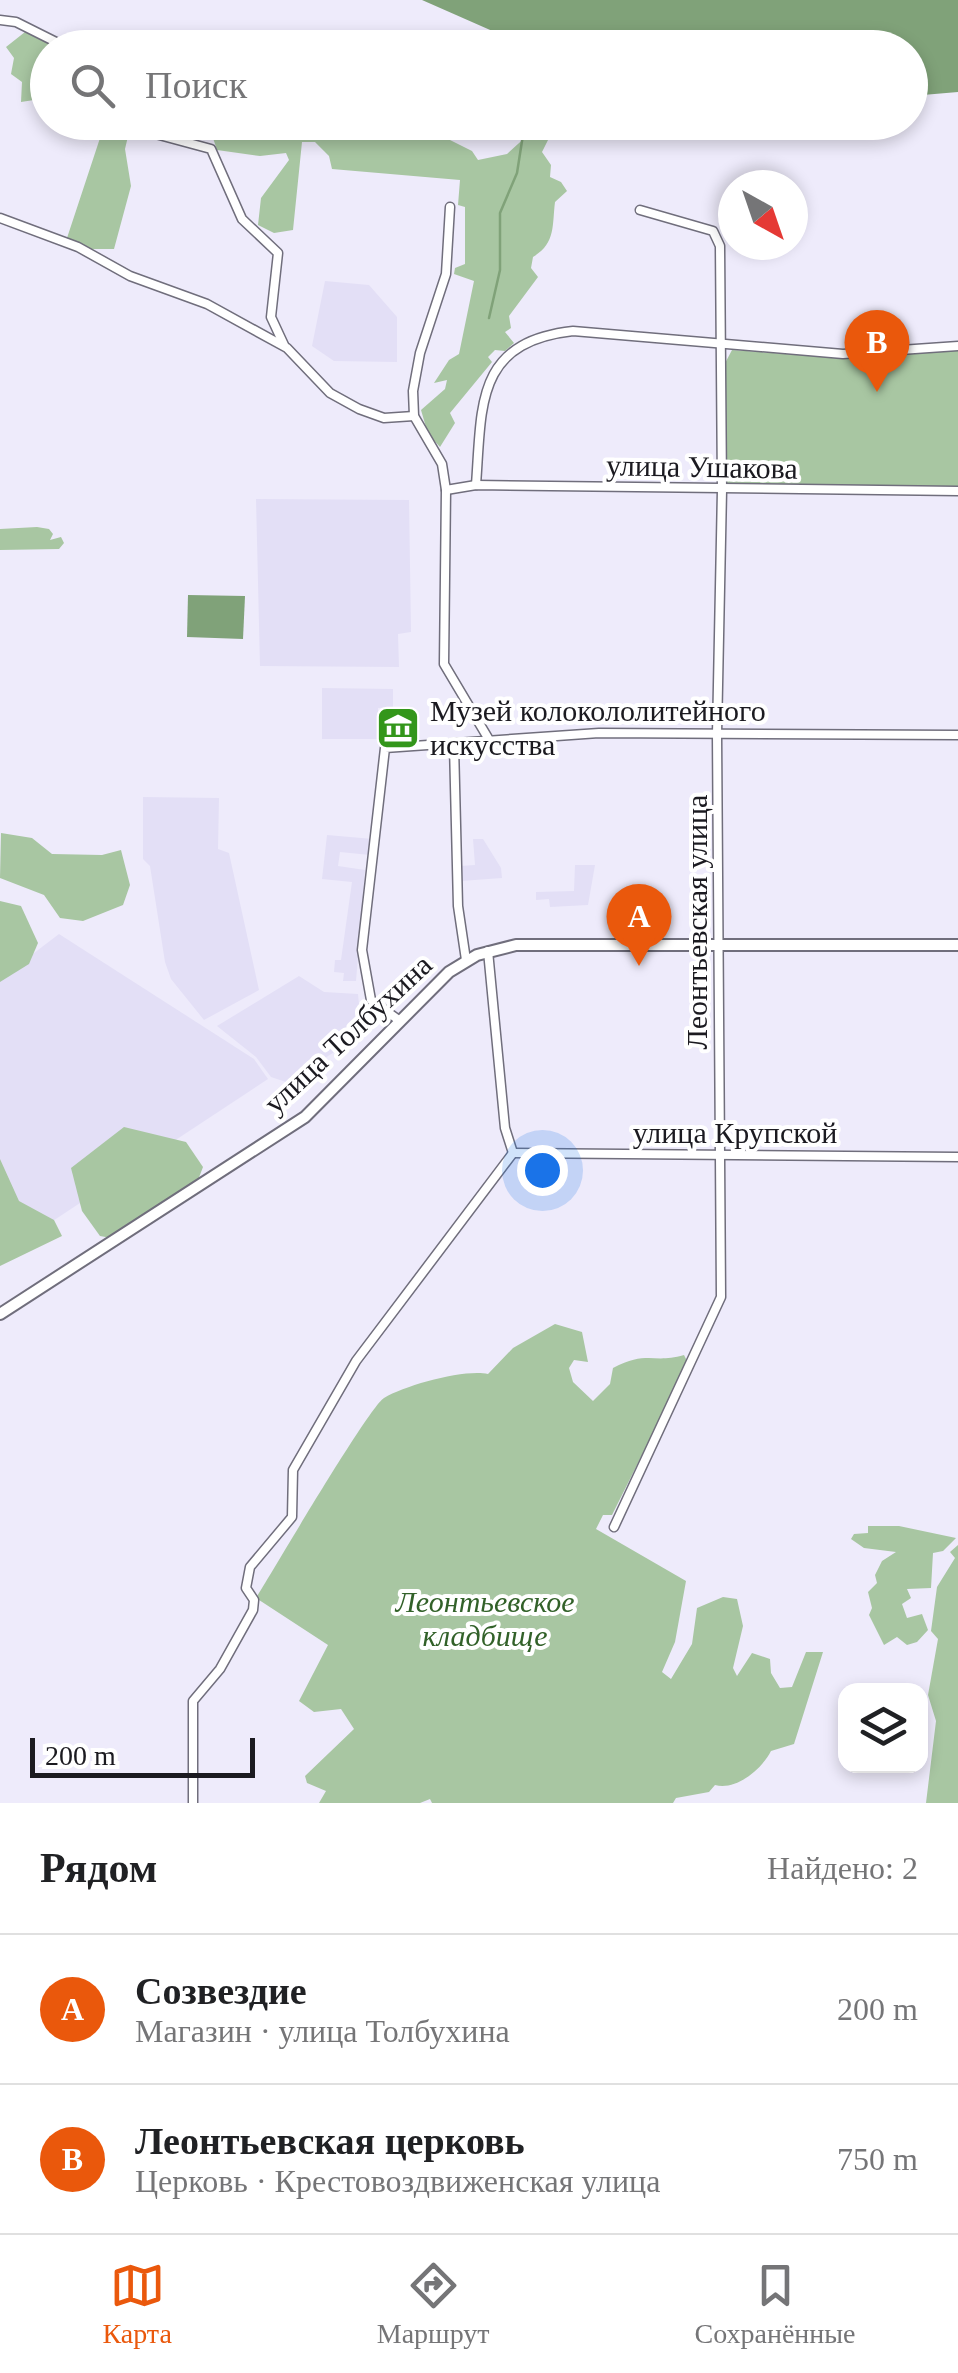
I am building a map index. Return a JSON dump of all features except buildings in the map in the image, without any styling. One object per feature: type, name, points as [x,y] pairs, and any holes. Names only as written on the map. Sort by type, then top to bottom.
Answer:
[{"type":"main road","name":"улица Толбухина","points":[[0,1314],[294,1125],[466,960],[488,951],[516,945],[958,945]]},
{"type":"street","points":[[0,20],[32,30]]},
{"type":"street","points":[[186,140],[203,144],[216,156],[242,218],[278,253],[271,317],[287,348]]},
{"type":"street","points":[[450,207],[446,274],[417,365],[414,416],[442,464],[446,490],[444,664],[488,738]]},
{"type":"street","name":"Леонтьевская улица","points":[[614,1527],[717,1314],[722,1296],[717,734],[722,490],[717,234],[640,210]]},
{"type":"street","points":[[0,218],[78,246],[130,276],[196,299],[287,348],[338,398],[384,418],[414,416]]},
{"type":"street","points":[[476,485],[487,386],[501,360],[525,343],[573,331],[842,354],[958,346]]},
{"type":"street","name":"улица Ушакова","points":[[446,490],[476,485],[958,491]]},
{"type":"street","points":[[400,1022],[372,1000],[363,965],[385,748],[488,738],[958,735]]},
{"type":"street","points":[[454,744],[458,906],[466,960]]},
{"type":"street","points":[[194,1803],[192,1702],[220,1668],[253,1610],[254,1600],[246,1588],[247,1573],[292,1517],[295,1464],[356,1361],[513,1153],[505,1128],[488,951]]},
{"type":"street","name":"улица Крупской","points":[[513,1153],[958,1157]]},
{"type":"shaded area","points":[[422,0],[958,0],[958,92],[928,95],[928,30],[490,30]]},
{"type":"shaded area","points":[[325,281],[369,285],[397,317],[397,362],[334,361],[312,346]]},
{"type":"shaded area","points":[[256,499],[409,500],[411,632],[398,634],[399,667],[260,666]]},
{"type":"shaded area","points":[[188,595],[245,596],[243,639],[187,637]]},
{"type":"shaded area","points":[[322,688],[393,689],[393,707],[378,708],[378,739],[322,739]]},
{"type":"shaded area","points":[[143,797],[219,798],[218,849],[229,853],[259,990],[204,1020],[171,979],[165,962],[150,866],[143,859]]},
{"type":"shaded area","points":[[327,835],[373,839],[370,855],[340,852],[338,866],[365,870],[356,981],[343,981],[344,973],[334,972],[335,960],[341,960],[352,882],[322,879]]},
{"type":"shaded area","points":[[473,839],[483,839],[501,868],[502,878],[461,881],[460,866],[475,865]]},
{"type":"shaded area","points":[[575,865],[595,865],[588,905],[550,907],[549,899],[536,900],[536,892],[574,891]]},
{"type":"shaded area","points":[[59,934],[254,1059],[268,1079],[30,1236],[0,1175],[0,979]]},
{"type":"shaded area","points":[[299,976],[324,992],[358,994],[362,1035],[286,1082],[271,1077],[256,1057],[217,1026]]},
{"type":"green space","points":[[25,32],[30,34],[30,101],[21,102],[22,82],[11,74],[14,58],[6,47]]},
{"type":"green space","points":[[99,140],[127,140],[131,186],[114,249],[91,249],[67,238]]},
{"type":"green space","points":[[214,140],[450,140],[472,151],[478,160],[507,154],[522,140],[548,140],[542,152],[551,165],[550,177],[561,182],[567,191],[555,202],[546,246],[533,257],[531,268],[538,277],[509,316],[511,328],[505,332],[514,343],[488,357],[492,362],[450,413],[455,423],[440,447],[428,434],[421,410],[445,389],[447,380],[434,383],[449,360],[459,354],[474,281],[454,274],[455,268],[465,264],[465,207],[458,205],[460,180],[332,169],[329,156],[315,142],[302,142],[293,230],[274,233],[258,225],[261,198],[289,160],[286,153],[260,156],[217,150]]},
{"type":"green space","points":[[732,350],[844,358],[958,350],[958,487],[727,487],[723,481],[723,367]]},
{"type":"green space","points":[[0,529],[49,529],[53,534],[50,540],[61,537],[64,543],[59,549],[0,550]]},
{"type":"green space","points":[[1,833],[32,838],[52,854],[102,855],[121,850],[130,885],[123,905],[83,921],[60,918],[44,895],[0,878]]},
{"type":"green space","points":[[0,901],[21,906],[38,943],[29,964],[0,982]]},
{"type":"green space","points":[[124,1127],[186,1142],[203,1167],[198,1180],[111,1238],[100,1236],[82,1211],[71,1168]]},
{"type":"green space","points":[[0,1159],[19,1201],[54,1220],[62,1236],[0,1266]]},
{"type":"green space","name":"Леонтьевское кладбище","points":[[555,1324],[582,1332],[588,1362],[574,1360],[569,1368],[573,1382],[593,1401],[610,1384],[613,1368],[643,1358],[684,1355],[688,1363],[612,1515],[603,1515],[596,1529],[686,1581],[675,1642],[662,1672],[671,1679],[692,1644],[697,1608],[723,1597],[737,1599],[743,1626],[733,1668],[737,1676],[752,1653],[770,1659],[771,1673],[780,1688],[792,1687],[806,1652],[823,1652],[794,1744],[771,1751],[740,1782],[715,1785],[709,1792],[676,1798],[673,1803],[432,1803],[430,1799],[420,1803],[319,1803],[326,1791],[307,1783],[305,1776],[354,1729],[341,1709],[314,1712],[299,1701],[328,1645],[256,1598],[342,1458],[384,1398],[435,1379],[488,1374],[513,1348]]},
{"type":"green space","points":[[868,1526],[899,1526],[956,1538],[943,1551],[933,1553],[931,1588],[907,1589],[911,1598],[902,1604],[907,1618],[922,1614],[928,1630],[917,1642],[907,1645],[897,1637],[884,1645],[869,1615],[872,1608],[868,1592],[877,1583],[875,1575],[882,1561],[896,1552],[864,1548],[851,1539],[854,1534],[868,1533]]},
{"type":"green space","points":[[958,1545],[958,1803],[926,1803],[936,1721],[928,1695],[938,1639],[931,1631],[937,1587],[955,1558],[950,1552]]},
{"type":"waterway","points":[[489,318],[500,270],[500,213],[517,173],[522,140]]},
{"type":"place","name":"Леонтьевская церковь","points":[[877,392]]},
{"type":"place","name":"Музей колокололитейного искусства","points":[[398,728]]},
{"type":"place","name":"Созвездие","points":[[639,966]]}]
